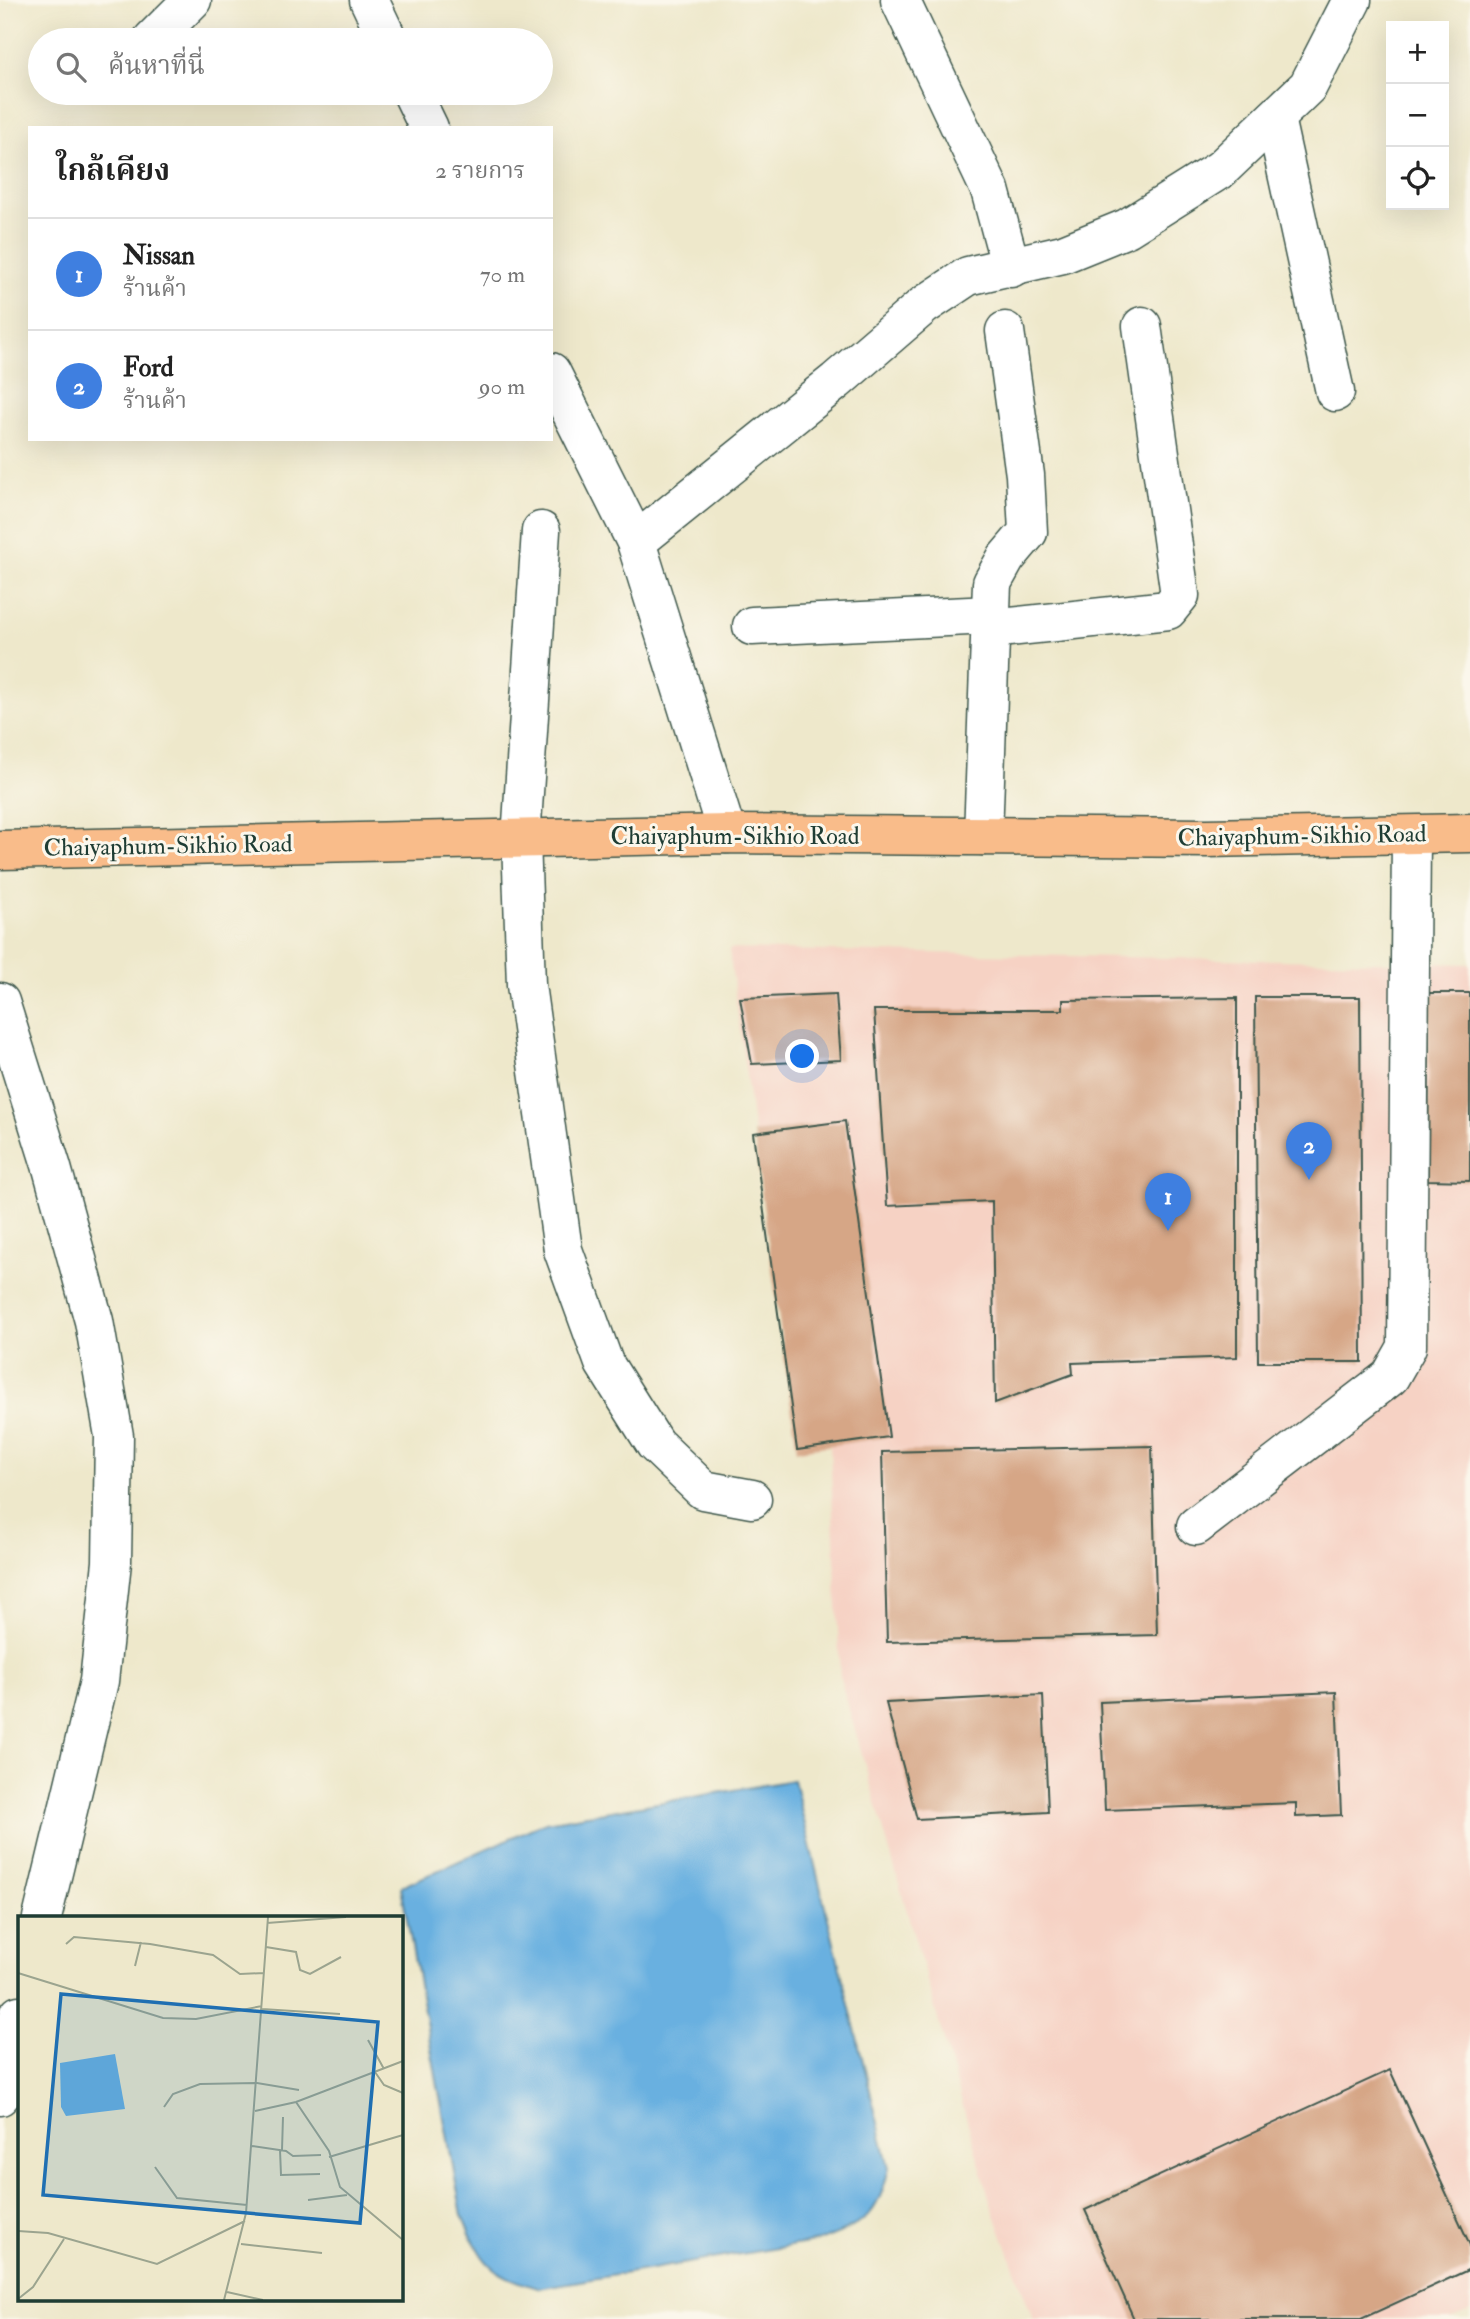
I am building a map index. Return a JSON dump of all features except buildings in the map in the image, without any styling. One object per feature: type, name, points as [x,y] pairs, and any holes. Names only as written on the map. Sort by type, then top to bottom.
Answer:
[{"type":"main road","name":"Chaiyaphum-Sikhio Road","points":[[0,850],[727,834],[1411,836],[1470,833]]},
{"type":"street","points":[[164,28],[192,0]]},
{"type":"street","points":[[369,0],[382,28]]},
{"type":"street","points":[[900,0],[990,190],[1011,268]]},
{"type":"street","points":[[636,542],[836,381],[923,306],[968,276],[1063,254],[1127,228],[1221,169],[1308,86],[1352,0]]},
{"type":"street","points":[[418,105],[428,126]]},
{"type":"street","points":[[1275,118],[1335,392]]},
{"type":"street","points":[[752,626],[991,622],[1168,610],[1176,604],[1180,595],[1142,326]]},
{"type":"street","points":[[983,836],[992,583],[1006,558],[1028,531],[1025,475],[1005,331]]},
{"type":"street","points":[[553,376],[636,542],[727,834]]},
{"type":"street","points":[[541,531],[521,839],[526,985],[563,1250],[604,1363],[656,1444],[703,1490],[752,1499]]},
{"type":"street","points":[[1196,1526],[1390,1377],[1407,1348],[1411,836]]},
{"type":"street","points":[[0,1002],[52,1168],[94,1321],[114,1436],[112,1562],[99,1681],[42,1916]]},
{"type":"street","points":[[0,2096],[18,2019]]},
{"type":"shaded area","points":[[729,949],[1470,964],[1470,2311],[1450,2319],[1033,2319],[991,2204],[840,1678],[830,1446],[797,1450]]},
{"type":"water","points":[[794,1780],[889,2168],[874,2208],[859,2223],[819,2241],[538,2288],[507,2277],[488,2264],[481,2255],[462,2215],[401,1887],[546,1822]]},
{"type":"place","name":"Ford","points":[[1309,1180]]},
{"type":"place","name":"Nissan","points":[[1168,1231]]}]
